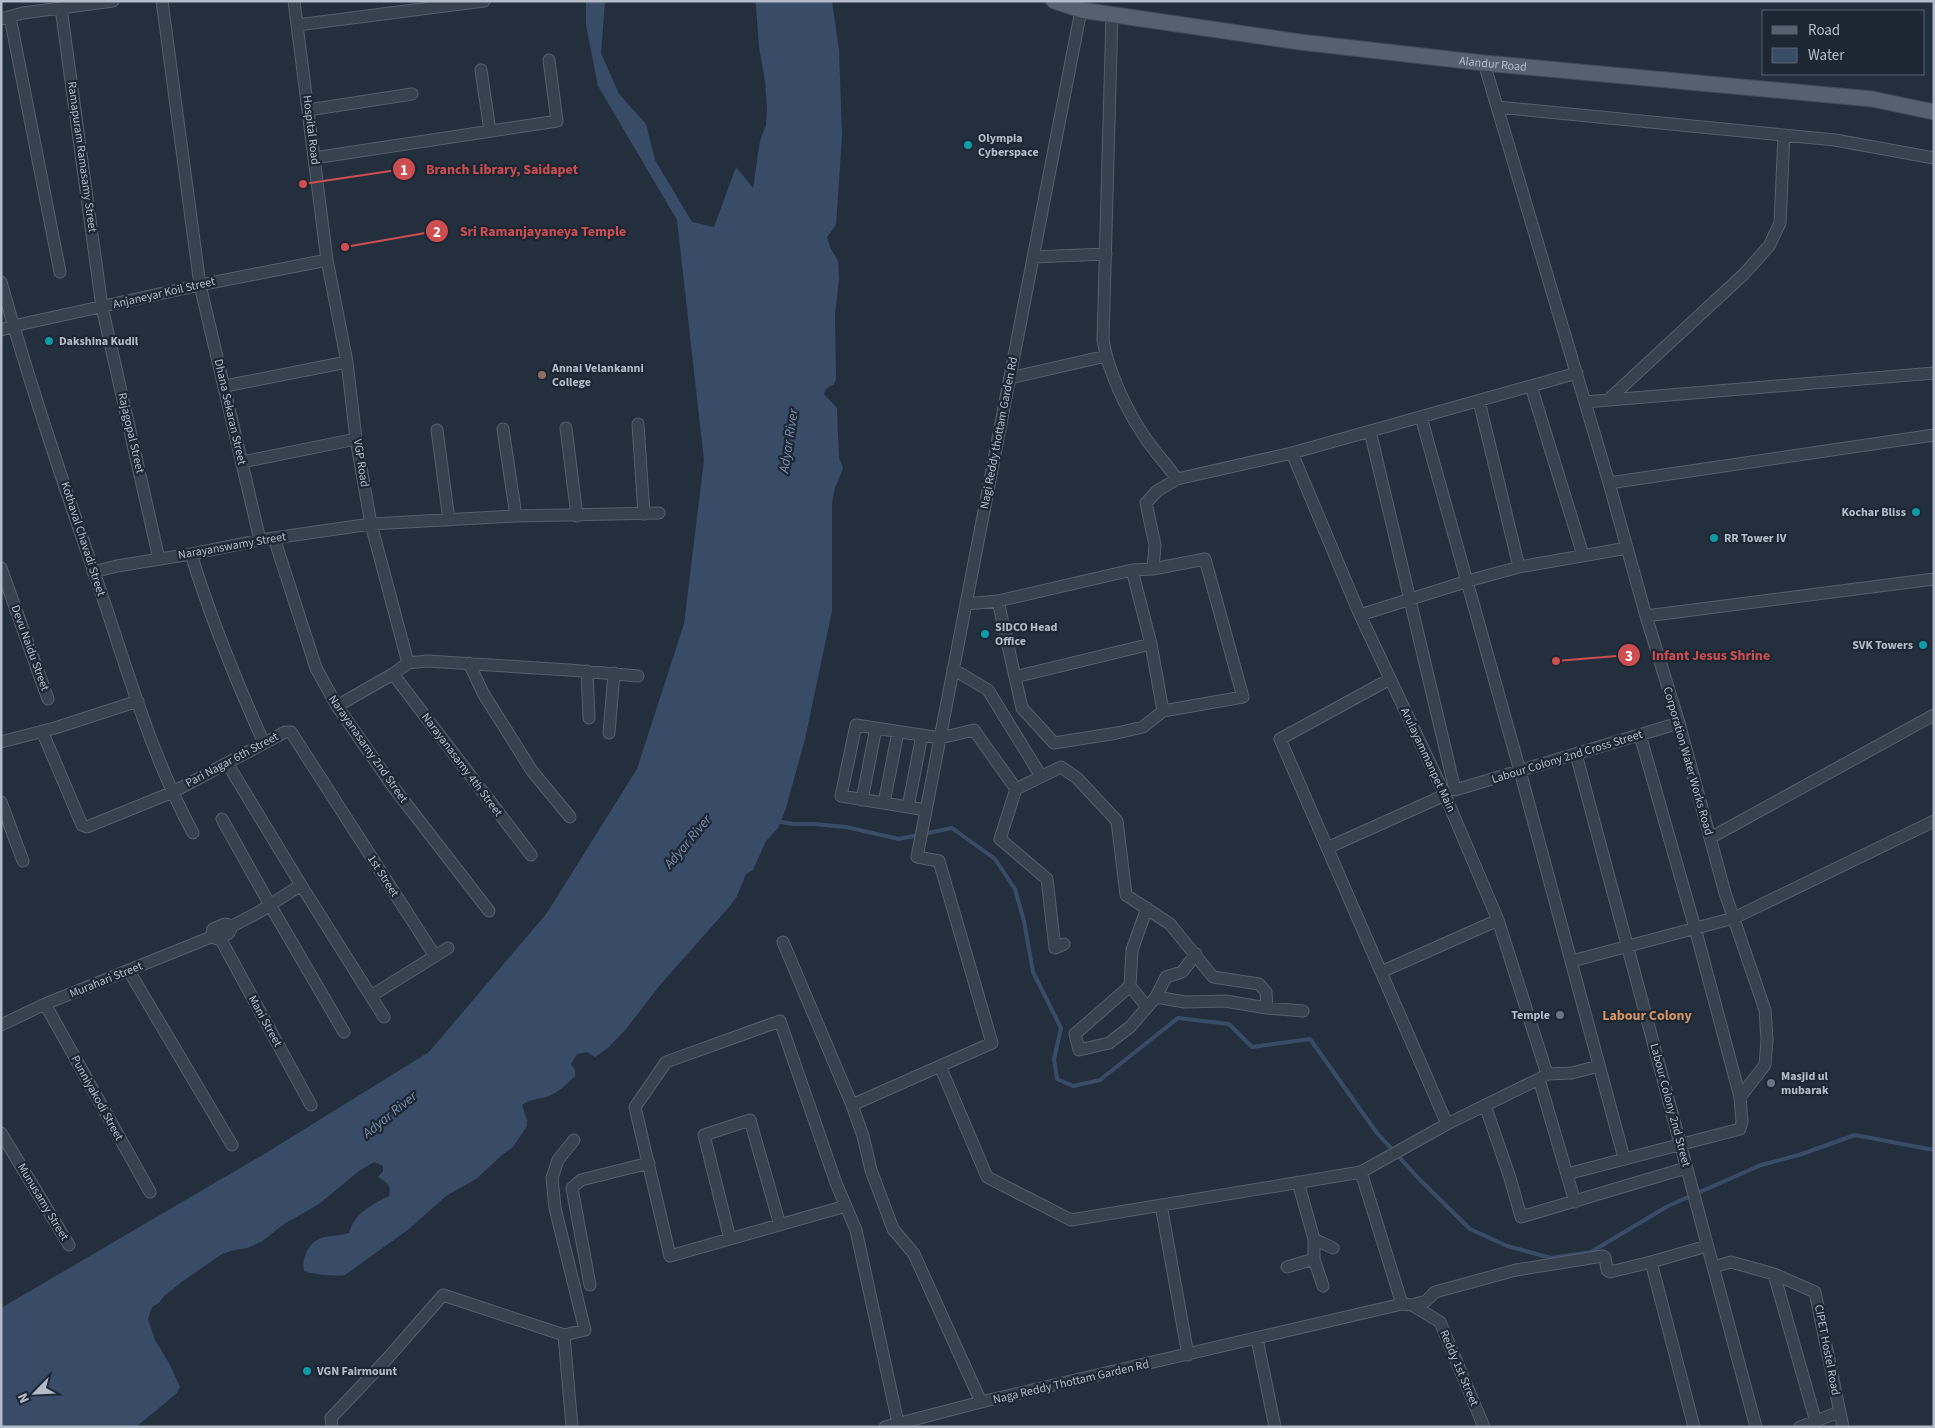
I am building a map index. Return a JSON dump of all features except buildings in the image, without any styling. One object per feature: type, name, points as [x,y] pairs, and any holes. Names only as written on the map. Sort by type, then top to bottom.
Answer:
[{"type":"main road","name":"Alandur Road","points":[[1054,1],[1081,10],[1300,42],[1484,63],[1872,99],[1934,112]]},
{"type":"street","points":[[21,1],[23,13]]},
{"type":"street","points":[[60,272],[6,18],[23,13],[113,1]]},
{"type":"street","name":"Dhana Sekaran Street","points":[[162,1],[200,284],[260,540]]},
{"type":"street","name":"Hospital Road","points":[[294,1],[327,260]]},
{"type":"street","points":[[298,25],[484,1]]},
{"type":"street","name":"Ramapuram Ramasamy Street","points":[[61,8],[102,307]]},
{"type":"street","name":"Nagi Reddy thottam Garden Rd","points":[[940,1066],[992,1043],[938,861],[917,857],[1081,10]]},
{"type":"street","points":[[1112,14],[1103,340],[1106,356],[1132,416],[1145,437],[1177,479]]},
{"type":"street","points":[[314,158],[557,121],[549,60]]},
{"type":"street","name":"Corporation Water Works Road","points":[[1484,63],[1679,723],[1724,893],[1765,1010],[1767,1040],[1765,1066],[1740,1097]]},
{"type":"street","points":[[481,70],[490,131]]},
{"type":"street","points":[[308,110],[412,94]]},
{"type":"street","points":[[1497,107],[1835,140],[1934,158]]},
{"type":"street","points":[[1608,400],[1744,274],[1769,246],[1780,223],[1784,135]]},
{"type":"street","points":[[1033,257],[1106,254]]},
{"type":"street","name":"Anjaneyar Koil Street","points":[[1,330],[200,284],[327,260]]},
{"type":"street","name":"VGP Road","points":[[327,260],[348,362],[356,439],[370,524],[408,663]]},
{"type":"street","name":"Kothaval Chavadi Street","points":[[1,282],[93,572],[172,792],[193,834]]},
{"type":"street","name":"Rajagopal Street","points":[[102,307],[159,559]]},
{"type":"street","points":[[1010,378],[1106,356]]},
{"type":"street","points":[[225,386],[348,362]]},
{"type":"street","points":[[1153,569],[1156,554],[1146,503],[1157,491],[1177,479],[1292,453],[1577,373]]},
{"type":"street","points":[[1585,402],[1934,373]]},
{"type":"street","points":[[1531,386],[1583,555]]},
{"type":"street","points":[[1479,401],[1520,567]]},
{"type":"street","points":[[1421,417],[1468,581],[1624,1158]]},
{"type":"street","points":[[638,424],[644,514]]},
{"type":"street","points":[[566,428],[577,516]]},
{"type":"street","points":[[502,429],[516,516]]},
{"type":"street","points":[[437,430],[449,520]]},
{"type":"street","points":[[1370,431],[1410,599],[1450,793]]},
{"type":"street","points":[[1609,483],[1934,435]]},
{"type":"street","points":[[242,462],[356,439]]},
{"type":"street","name":"Arulayammanpet Main","points":[[1292,453],[1360,615],[1390,679],[1450,793],[1498,920],[1543,1076],[1575,1202]]},
{"type":"street","name":"Narayanswamy Street","points":[[93,572],[260,540],[370,524],[516,516],[659,513]]},
{"type":"street","name":"Narayanasamy 2nd Street","points":[[274,538],[316,668],[337,706],[394,788],[489,911]]},
{"type":"street","points":[[1360,615],[1468,581],[1520,567],[1627,548]]},
{"type":"street","points":[[191,554],[201,587],[240,690],[264,743]]},
{"type":"street","points":[[966,604],[998,601],[1132,570],[1153,569],[1205,559],[1243,697],[1163,711],[1142,727],[1054,743],[1022,708],[998,601]]},
{"type":"street","name":"Devu Naidu Street","points":[[1,568],[48,699]]},
{"type":"street","points":[[1132,570],[1151,644],[1163,711]]},
{"type":"street","points":[[1646,616],[1934,579]]},
{"type":"street","points":[[1015,677],[1151,644]]},
{"type":"street","points":[[337,706],[393,674],[408,663],[427,661],[638,676]]},
{"type":"street","points":[[468,663],[496,715],[532,772],[570,817]]},
{"type":"street","points":[[953,669],[988,690],[1041,776]]},
{"type":"street","points":[[587,671],[589,718]]},
{"type":"street","points":[[609,734],[614,673]]},
{"type":"street","name":"Narayanasamy 4th Street","points":[[393,674],[530,855]]},
{"type":"street","points":[[1390,679],[1280,739],[1448,1124]]},
{"type":"street","points":[[1,742],[138,701]]},
{"type":"street","points":[[1710,838],[1934,714]]},
{"type":"street","name":"Labour Colony 2nd Cross Street","points":[[1327,848],[1450,793],[1679,723]]},
{"type":"street","points":[[926,810],[841,796],[856,725],[940,738],[974,730],[1016,789]]},
{"type":"street","points":[[862,800],[876,728]]},
{"type":"street","name":"Pari Nagar 6th Street","points":[[42,731],[84,827],[91,826],[172,792],[285,732],[291,732]]},
{"type":"street","name":"1st Street","points":[[291,732],[435,956]]},
{"type":"street","points":[[884,803],[898,732]]},
{"type":"street","points":[[908,807],[922,735]]},
{"type":"street","points":[[1567,1174],[1740,1129],[1742,1122],[1740,1097],[1695,928],[1640,735]]},
{"type":"street","name":"Labour Colony 2nd Street","points":[[1576,754],[1756,1427]]},
{"type":"street","points":[[227,763],[384,1017]]},
{"type":"street","points":[[1064,944],[1055,948],[1047,879],[1000,839],[1016,789],[1061,767],[1077,778],[1117,821],[1126,895],[1170,924],[1213,977],[1259,984],[1266,992],[1267,1008]]},
{"type":"street","points":[[1,802],[23,861]]},
{"type":"street","points":[[222,819],[344,1032]]},
{"type":"street","points":[[1572,961],[1734,918],[1934,821]]},
{"type":"street","points":[[270,905],[301,885]]},
{"type":"street","name":"Murahari Street","points":[[1,1025],[45,1004],[215,937],[213,929],[225,924],[232,926],[270,905]]},
{"type":"street","points":[[1147,908],[1132,950],[1130,986],[1147,1007]]},
{"type":"street","points":[[1381,972],[1498,920]]},
{"type":"street","name":"Mani Street","points":[[215,937],[311,1105]]},
{"type":"street","points":[[783,942],[852,1105],[863,1136],[871,1170],[893,1229],[914,1254],[981,1402]]},
{"type":"street","points":[[370,996],[448,948]]},
{"type":"street","points":[[1130,986],[1074,1034],[1079,1050],[1109,1043],[1130,1027],[1156,997],[1166,977],[1182,972],[1196,954]]},
{"type":"street","points":[[129,971],[232,1145]]},
{"type":"street","points":[[1156,997],[1185,1002],[1225,1002],[1303,1012]]},
{"type":"street","name":"Punniyakodi Street","points":[[45,1004],[150,1192]]},
{"type":"street","points":[[846,1206],[670,1256],[635,1107],[666,1062],[780,1022],[856,1230],[898,1423]]},
{"type":"street","points":[[852,1105],[940,1066],[987,1177],[1071,1220],[1361,1172],[1448,1124],[1543,1076],[1572,1073],[1599,1066]]},
{"type":"street","points":[[1485,1105],[1521,1217],[1686,1168]]},
{"type":"street","points":[[730,1239],[704,1135],[750,1120],[780,1224]]},
{"type":"street","name":"Munusamy Street","points":[[1,1133],[69,1245]]},
{"type":"street","points":[[332,1427],[331,1418],[387,1359],[443,1295],[564,1335],[585,1330],[555,1208],[552,1178],[558,1160],[574,1140]]},
{"type":"street","points":[[590,1285],[572,1188],[581,1180],[649,1163]]},
{"type":"street","points":[[1361,1172],[1407,1304]]},
{"type":"street","points":[[1298,1182],[1314,1239],[1314,1259],[1323,1286]]},
{"type":"street","points":[[1161,1205],[1188,1355]]},
{"type":"street","points":[[1314,1239],[1333,1248]]},
{"type":"street","points":[[1694,1427],[1651,1262],[1707,1246]]},
{"type":"street","name":"Naga Reddy Thottam Garden Rd","points":[[885,1427],[981,1402],[1407,1304],[1426,1302],[1435,1292],[1516,1270],[1603,1256],[1605,1257],[1607,1270],[1610,1272],[1651,1262]]},
{"type":"street","points":[[1287,1267],[1314,1259]]},
{"type":"street","name":"CIPET Hostel Road","points":[[1713,1267],[1732,1262],[1774,1274],[1816,1292],[1843,1427]]},
{"type":"street","points":[[1774,1274],[1816,1422]]},
{"type":"street","name":"Reddy 1st Street","points":[[1407,1304],[1440,1322],[1484,1427]]},
{"type":"street","points":[[564,1335],[572,1427]]},
{"type":"street","points":[[1257,1339],[1275,1427]]},
{"type":"street","points":[[1800,1427],[1840,1412]]},
{"type":"water","name":"Adyar River","points":[[586,1],[605,1],[601,53],[619,94],[646,124],[655,160],[692,222],[714,227],[736,167],[753,188],[760,141],[766,125],[765,81],[759,47],[755,1],[832,1],[839,50],[842,136],[836,225],[827,237],[838,261],[839,279],[835,314],[836,379],[834,384],[826,389],[824,394],[837,408],[839,458],[843,468],[832,502],[832,611],[805,739],[786,808],[778,828],[766,841],[753,870],[746,874],[737,896],[730,906],[660,985],[626,1029],[609,1047],[595,1057],[587,1052],[577,1054],[571,1064],[575,1070],[575,1076],[560,1090],[549,1096],[528,1101],[522,1105],[527,1126],[513,1147],[476,1179],[446,1196],[409,1229],[345,1275],[324,1275],[304,1271],[305,1255],[311,1245],[325,1237],[349,1233],[355,1220],[364,1210],[389,1196],[390,1190],[388,1185],[378,1177],[383,1171],[383,1166],[374,1162],[359,1171],[319,1204],[284,1224],[261,1242],[247,1248],[222,1254],[183,1281],[152,1307],[148,1319],[155,1340],[169,1363],[180,1387],[177,1393],[136,1427],[1,1427],[1,1308],[266,1153],[429,1052],[547,913],[637,769],[684,624],[704,460],[677,220],[598,86],[586,25]]},
{"type":"waterway","points":[[776,821],[793,824],[846,827],[899,839],[952,828],[995,859],[1015,889],[1024,921],[1033,972],[1061,1028],[1054,1059],[1057,1079],[1073,1086],[1100,1080],[1178,1018],[1229,1024],[1252,1047],[1310,1039],[1377,1133],[1421,1181],[1470,1229],[1507,1246],[1551,1258],[1591,1252],[1668,1206],[1761,1165],[1799,1155],[1855,1135],[1934,1150]]},
{"type":"place","name":"Olympia Cyberspace","points":[[968,145]]},
{"type":"place","name":"Branch Library, Saidapet","points":[[303,184]]},
{"type":"place","name":"Sri Ramanjayaneya Temple","points":[[345,247]]},
{"type":"place","name":"Dakshina Kudil","points":[[49,341]]},
{"type":"place","name":"Annai Velankanni College","points":[[542,375]]},
{"type":"place","name":"Kochar Bliss","points":[[1916,512]]},
{"type":"place","name":"RR Tower IV","points":[[1714,538]]},
{"type":"place","name":"SIDCO Head Office","points":[[985,634]]},
{"type":"place","name":"SVK Towers","points":[[1923,645]]},
{"type":"place","name":"Infant Jesus Shrine","points":[[1556,661]]},
{"type":"place","name":"Temple","points":[[1560,1015]]},
{"type":"place","name":"Masjid ul mubarak","points":[[1771,1083]]},
{"type":"place","name":"VGN Fairmount","points":[[307,1371]]},
{"type":"district","name":"Labour Colony","points":[[1647,1016]]}]
